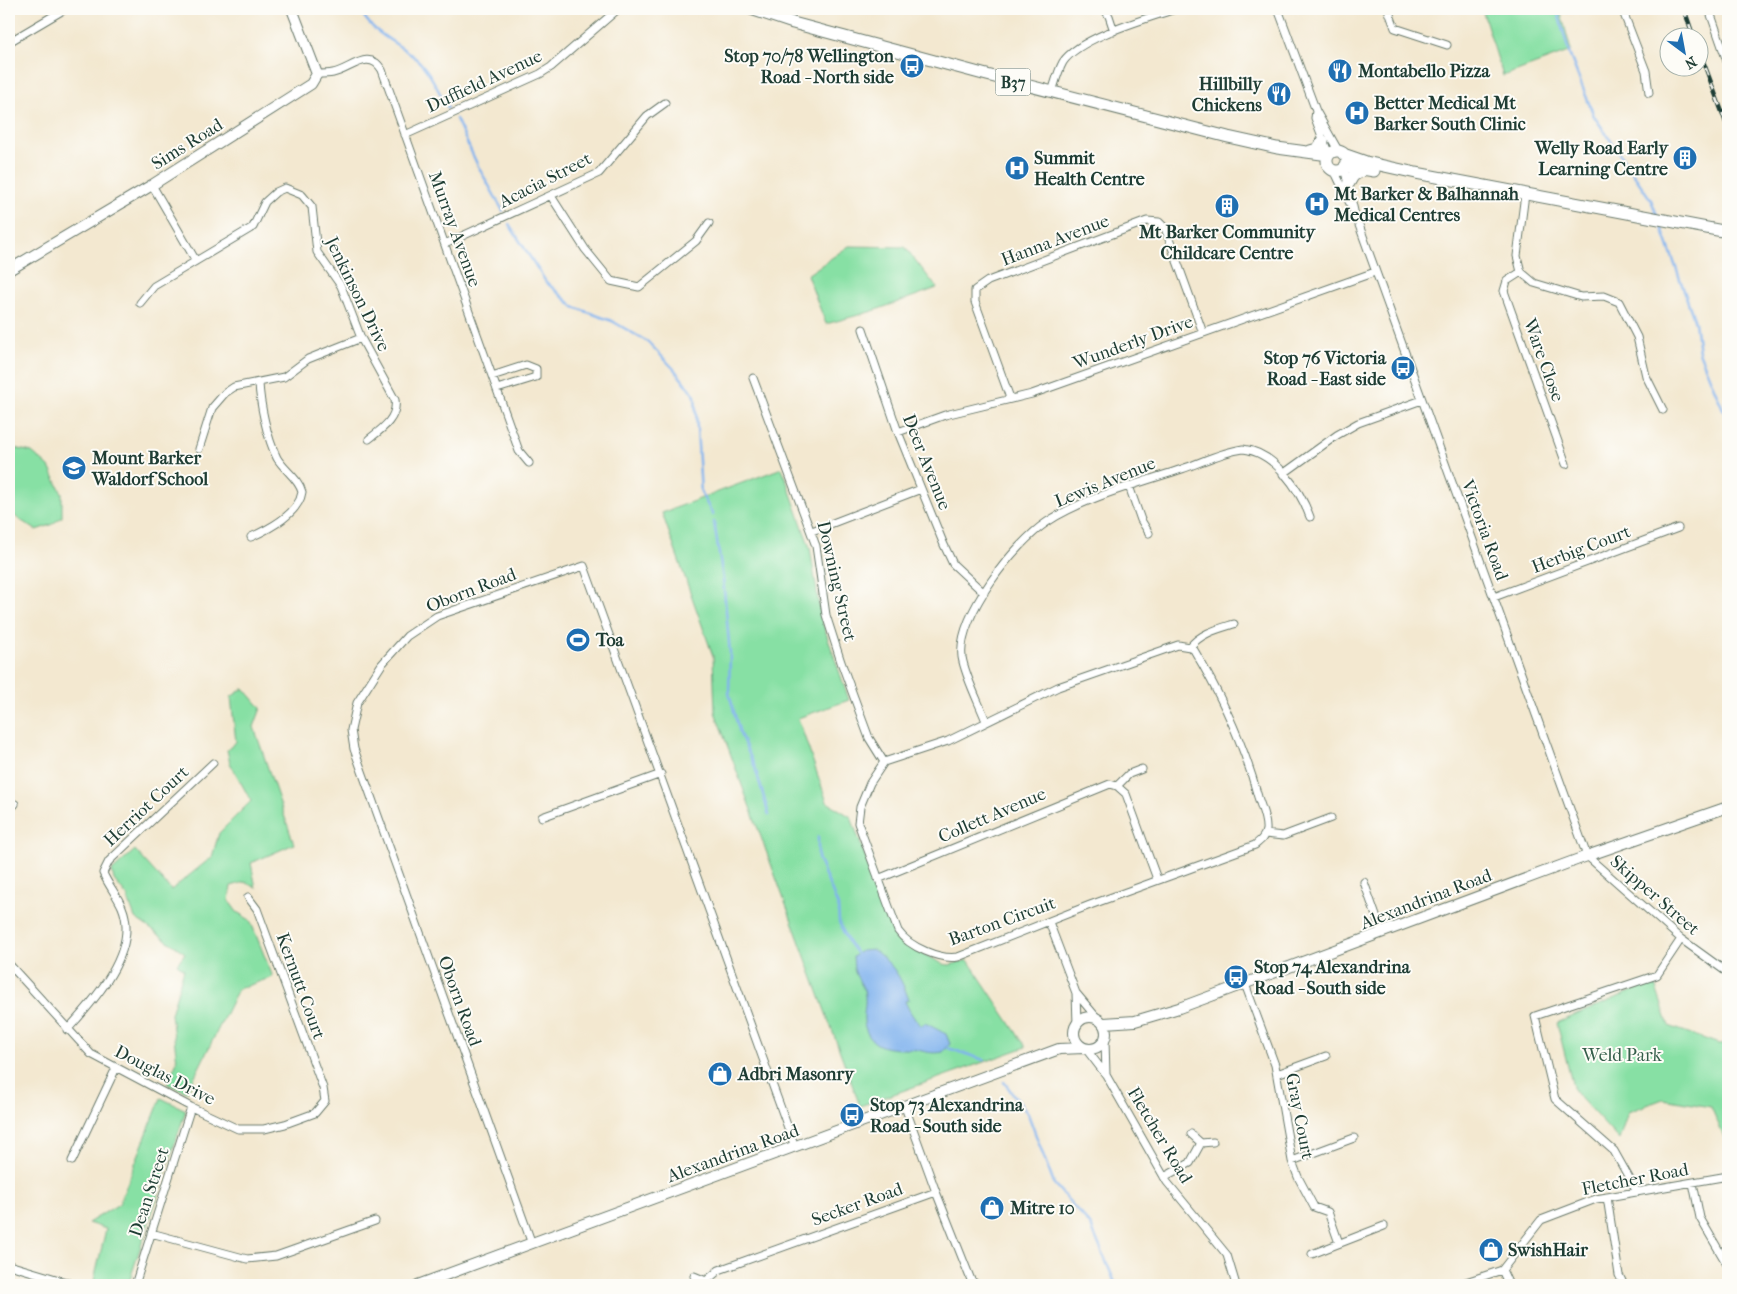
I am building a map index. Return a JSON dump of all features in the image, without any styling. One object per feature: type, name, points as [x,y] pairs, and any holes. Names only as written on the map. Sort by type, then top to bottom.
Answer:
[{"type":"main road","points":[[292,9],[316,74]]},
{"type":"main road","name":"B37","points":[[751,9],[802,26],[1052,92],[1277,148],[1310,152],[1365,169],[1416,174]]},
{"type":"main road","name":"Sims Road","points":[[9,270],[298,94],[311,84],[316,74]]},
{"type":"main road","points":[[1310,152],[1317,149],[1323,141]]},
{"type":"main road","name":"B37","points":[[1277,148],[1282,151],[1336,160],[1366,162],[1416,174],[1728,232]]},
{"type":"main road","points":[[1349,182],[1352,176],[1365,169]]},
{"type":"main road","name":"Alexandrina Road","points":[[1106,1039],[1135,1021],[1179,1008],[1587,856],[1728,807]]},
{"type":"main road","points":[[1058,1049],[1076,1026],[1086,1017],[1100,1021],[1106,1039],[1099,1047],[1085,1049],[1074,1038],[1076,1026]]},
{"type":"main road","name":"Alexandrina Road","points":[[1100,1021],[1135,1021]]},
{"type":"main road","name":"Alexandrina Road","points":[[418,1285],[1058,1049],[1085,1049]]},
{"type":"street","points":[[9,42],[65,9]]},
{"type":"street","name":"Duffield Avenue","points":[[405,135],[540,74],[551,67],[618,9]]},
{"type":"street","points":[[1104,9],[1109,16],[1114,31]]},
{"type":"street","points":[[1052,92],[1063,63],[1076,49],[1114,31],[1175,9]]},
{"type":"street","name":"Victoria Road","points":[[1278,9],[1336,160],[1587,856]]},
{"type":"street","points":[[1388,9],[1395,28],[1447,46]]},
{"type":"street","points":[[1622,9],[1646,71],[1649,93]]},
{"type":"street","points":[[1709,9],[1728,64]]},
{"type":"street","name":"Murray Avenue","points":[[316,74],[333,73],[363,60],[378,63],[520,451],[529,463]]},
{"type":"street","name":"Acacia Street","points":[[445,244],[599,173],[647,116],[666,103]]},
{"type":"street","name":"Victoria Road","points":[[1316,111],[1315,118],[1323,141],[1349,182],[1355,214]]},
{"type":"street","points":[[140,303],[154,286],[196,261],[152,184]]},
{"type":"street","name":"Jenkinson Drive","points":[[196,261],[253,226],[265,202],[276,192],[285,188],[296,191],[312,207],[317,252],[342,286],[361,338],[395,400],[396,408],[385,425],[369,439]]},
{"type":"street","points":[[1525,194],[1517,256],[1520,272],[1529,280],[1553,289],[1581,297],[1604,296],[1619,302],[1637,338],[1646,376],[1663,410]]},
{"type":"street","points":[[551,196],[585,249],[611,281],[639,287],[696,241],[709,223]]},
{"type":"street","name":"Hanna Avenue","points":[[1010,398],[976,302],[975,290],[988,281],[1147,221],[1159,222],[1164,228],[1203,333]]},
{"type":"street","name":"Wunderly Drive","points":[[898,432],[945,415],[1032,394],[1375,272]]},
{"type":"street","name":"Ware Close","points":[[1520,272],[1507,281],[1504,291],[1566,464]]},
{"type":"street","name":"Deer Avenue","points":[[863,329],[898,432],[952,564],[984,593]]},
{"type":"street","points":[[199,449],[204,427],[219,398],[234,387],[284,377],[308,360],[361,338]]},
{"type":"street","points":[[492,376],[526,365],[536,369],[536,377],[497,390]]},
{"type":"street","name":"Downing Street","points":[[753,378],[812,531],[820,564],[826,615],[869,738],[884,762]]},
{"type":"street","points":[[251,537],[268,529],[296,506],[302,492],[299,485],[277,458],[273,448],[260,401],[259,383]]},
{"type":"street","points":[[1283,474],[1337,435],[1358,423],[1422,400]]},
{"type":"street","name":"Lewis Avenue","points":[[986,721],[962,657],[966,630],[984,593],[1022,543],[1060,514],[1129,486],[1243,449],[1265,455],[1304,501],[1310,517]]},
{"type":"street","points":[[1129,486],[1141,520],[1149,533]]},
{"type":"street","points":[[812,531],[921,489]]},
{"type":"street","name":"Herbig Court","points":[[1494,597],[1678,528]]},
{"type":"street","name":"Oborn Road","points":[[532,1244],[354,749],[351,730],[357,703],[382,664],[407,636],[437,616],[584,566],[795,1147]]},
{"type":"street","points":[[1190,647],[1196,639],[1204,634],[1234,624]]},
{"type":"street","points":[[884,762],[948,742],[986,721],[1058,687],[1169,647],[1190,647]]},
{"type":"street","points":[[1190,647],[1199,658],[1231,719],[1248,760],[1266,822],[1265,834],[1283,836],[1331,818]]},
{"type":"street","name":"Barton Circuit","points":[[884,762],[870,783],[858,816],[859,831],[902,936],[942,956],[958,956],[1157,880],[1255,845],[1265,834]]},
{"type":"street","name":"Herriot Court","points":[[67,1030],[98,996],[120,955],[126,926],[122,907],[103,873],[109,862],[213,763]]},
{"type":"street","points":[[1142,769],[1129,774],[1118,786],[1126,794],[1157,880]]},
{"type":"street","points":[[542,817],[660,774]]},
{"type":"street","name":"Collett Avenue","points":[[878,879],[1098,786],[1110,784],[1118,786]]},
{"type":"street","points":[[9,810],[15,804]]},
{"type":"street","name":"Skipper Street","points":[[1587,856],[1681,939],[1728,973]]},
{"type":"street","points":[[1364,882],[1382,933]]},
{"type":"street","name":"Kernutt Court","points":[[248,897],[256,909],[323,1088]]},
{"type":"street","points":[[1049,922],[1076,993],[1100,1021]]},
{"type":"street","points":[[1637,1192],[1614,1151],[1555,1099],[1535,1016],[1657,975],[1681,939]]},
{"type":"street","name":"Douglas Drive","points":[[9,964],[67,1030],[91,1054],[191,1107],[238,1129],[264,1129],[315,1113],[325,1101],[323,1088]]},
{"type":"street","name":"Gray Court","points":[[1245,984],[1277,1074],[1292,1161],[1298,1177],[1314,1206],[1328,1212],[1339,1243]]},
{"type":"street","points":[[1076,993],[1076,1026]]},
{"type":"street","name":"Fletcher Road","points":[[1106,1039],[1106,1075]]},
{"type":"street","name":"Fletcher Road","points":[[1085,1049],[1106,1075],[1164,1177],[1227,1255],[1236,1285]]},
{"type":"street","points":[[1277,1074],[1326,1056]]},
{"type":"street","points":[[72,1161],[116,1068]]},
{"type":"street","name":"Dean Street","points":[[135,1285],[191,1107]]},
{"type":"street","points":[[905,1107],[971,1280],[977,1285]]},
{"type":"street","points":[[1190,1134],[1201,1143],[1214,1142]]},
{"type":"street","points":[[1292,1161],[1354,1138]]},
{"type":"street","points":[[1164,1177],[1190,1163],[1201,1143]]},
{"type":"street","name":"Fletcher Road","points":[[1502,1270],[1541,1220],[1596,1199],[1728,1176]]},
{"type":"street","points":[[1693,1183],[1700,1218],[1728,1266]]},
{"type":"street","name":"Secker Road","points":[[694,1276],[706,1283],[719,1270],[936,1192]]},
{"type":"street","points":[[1607,1197],[1619,1275],[1624,1285]]},
{"type":"street","points":[[151,1233],[247,1259],[276,1256],[375,1221]]},
{"type":"street","points":[[1312,1254],[1384,1226]]},
{"type":"street","points":[[9,1265],[76,1285]]},
{"type":"street","points":[[1457,1285],[1502,1270],[1509,1285]]},
{"type":"green space","points":[[1482,9],[1560,9],[1571,51],[1503,76]]},
{"type":"green space","points":[[849,246],[905,247],[937,288],[873,311],[826,324],[807,275]]},
{"type":"green space","points":[[9,447],[32,452],[49,467],[62,493],[62,517],[51,525],[36,530],[17,518],[9,510]]},
{"type":"green space","points":[[782,468],[810,548],[821,618],[849,700],[798,718],[827,802],[851,817],[895,939],[943,964],[949,965],[968,960],[1026,1047],[860,1106],[715,712],[713,656],[662,513]]},
{"type":"green space","points":[[244,688],[261,708],[254,727],[294,844],[251,863],[256,888],[245,882],[231,886],[229,901],[237,912],[250,920],[273,977],[238,989],[187,1092],[167,1084],[177,1061],[171,1014],[184,969],[177,964],[185,953],[135,918],[127,896],[114,880],[112,871],[135,850],[171,890],[212,857],[219,833],[251,801],[230,763],[227,750],[236,742],[231,697]]},
{"type":"green space","name":"Weld Park","points":[[1654,982],[1669,1026],[1719,1044],[1728,1043],[1728,1146],[1711,1107],[1663,1099],[1628,1112],[1619,1140],[1574,1091],[1557,1023]]},
{"type":"green space","points":[[161,1098],[186,1110],[128,1285],[93,1285],[106,1229],[88,1223],[119,1204]]},
{"type":"water","points":[[874,950],[887,961],[899,977],[909,1000],[905,1001],[917,1021],[922,1026],[925,1023],[946,1034],[950,1044],[943,1052],[933,1053],[887,1048],[874,1042],[869,1036],[864,1023],[865,993],[854,970],[853,957],[861,951]]},
{"type":"waterway","points":[[360,9],[373,27],[417,59],[428,72],[448,108]]},
{"type":"waterway","points":[[1557,9],[1570,56],[1594,116],[1651,200],[1657,215]]},
{"type":"waterway","points":[[456,119],[478,166],[503,211]]},
{"type":"waterway","points":[[1660,222],[1695,322],[1699,352],[1728,421]]},
{"type":"waterway","points":[[509,224],[546,282],[574,307],[612,321],[648,342],[674,369],[695,396],[701,493],[713,515]]},
{"type":"waterway","points":[[714,522],[723,579],[730,653],[729,693],[740,734],[755,767],[769,815]]},
{"type":"waterway","points":[[818,837],[818,858],[838,906],[839,922],[848,942],[857,954]]},
{"type":"waterway","points":[[948,1048],[984,1060]]},
{"type":"waterway","points":[[1004,1082],[1028,1114],[1054,1184],[1091,1226],[1116,1285]]},
{"type":"railway","points":[[1684,9],[1691,28]]},
{"type":"railway","points":[[1709,78],[1728,128]]},
{"type":"place","name":"Stop 70/78 Wellington Road - North side","points":[[912,66]]},
{"type":"place","name":"Montabello Pizza","points":[[1340,71]]},
{"type":"place","name":"Hillbilly Chickens","points":[[1279,94]]},
{"type":"place","name":"Better Medical Mt Barker South Clinic","points":[[1357,113]]},
{"type":"place","name":"Welly Road Early Learning Centre","points":[[1685,158]]},
{"type":"place","name":"Summit Health Centre","points":[[1017,168]]},
{"type":"place","name":"Mt Barker & Balhannah Medical Centres","points":[[1317,204]]},
{"type":"place","name":"Mt Barker Community Childcare Centre","points":[[1227,206]]},
{"type":"place","name":"Stop 76 Victoria Road - East side","points":[[1403,368]]},
{"type":"place","name":"Mount Barker Waldorf School","points":[[74,468]]},
{"type":"place","name":"Toa","points":[[578,640]]},
{"type":"place","name":"Stop 74 Alexandrina Road - South side","points":[[1236,977]]},
{"type":"place","name":"Adbri Masonry","points":[[720,1074]]},
{"type":"place","name":"Stop 73 Alexandrina Road - South side","points":[[852,1115]]},
{"type":"place","name":"Mitre 10","points":[[992,1208]]},
{"type":"place","name":"SwishHair","points":[[1491,1250]]}]
